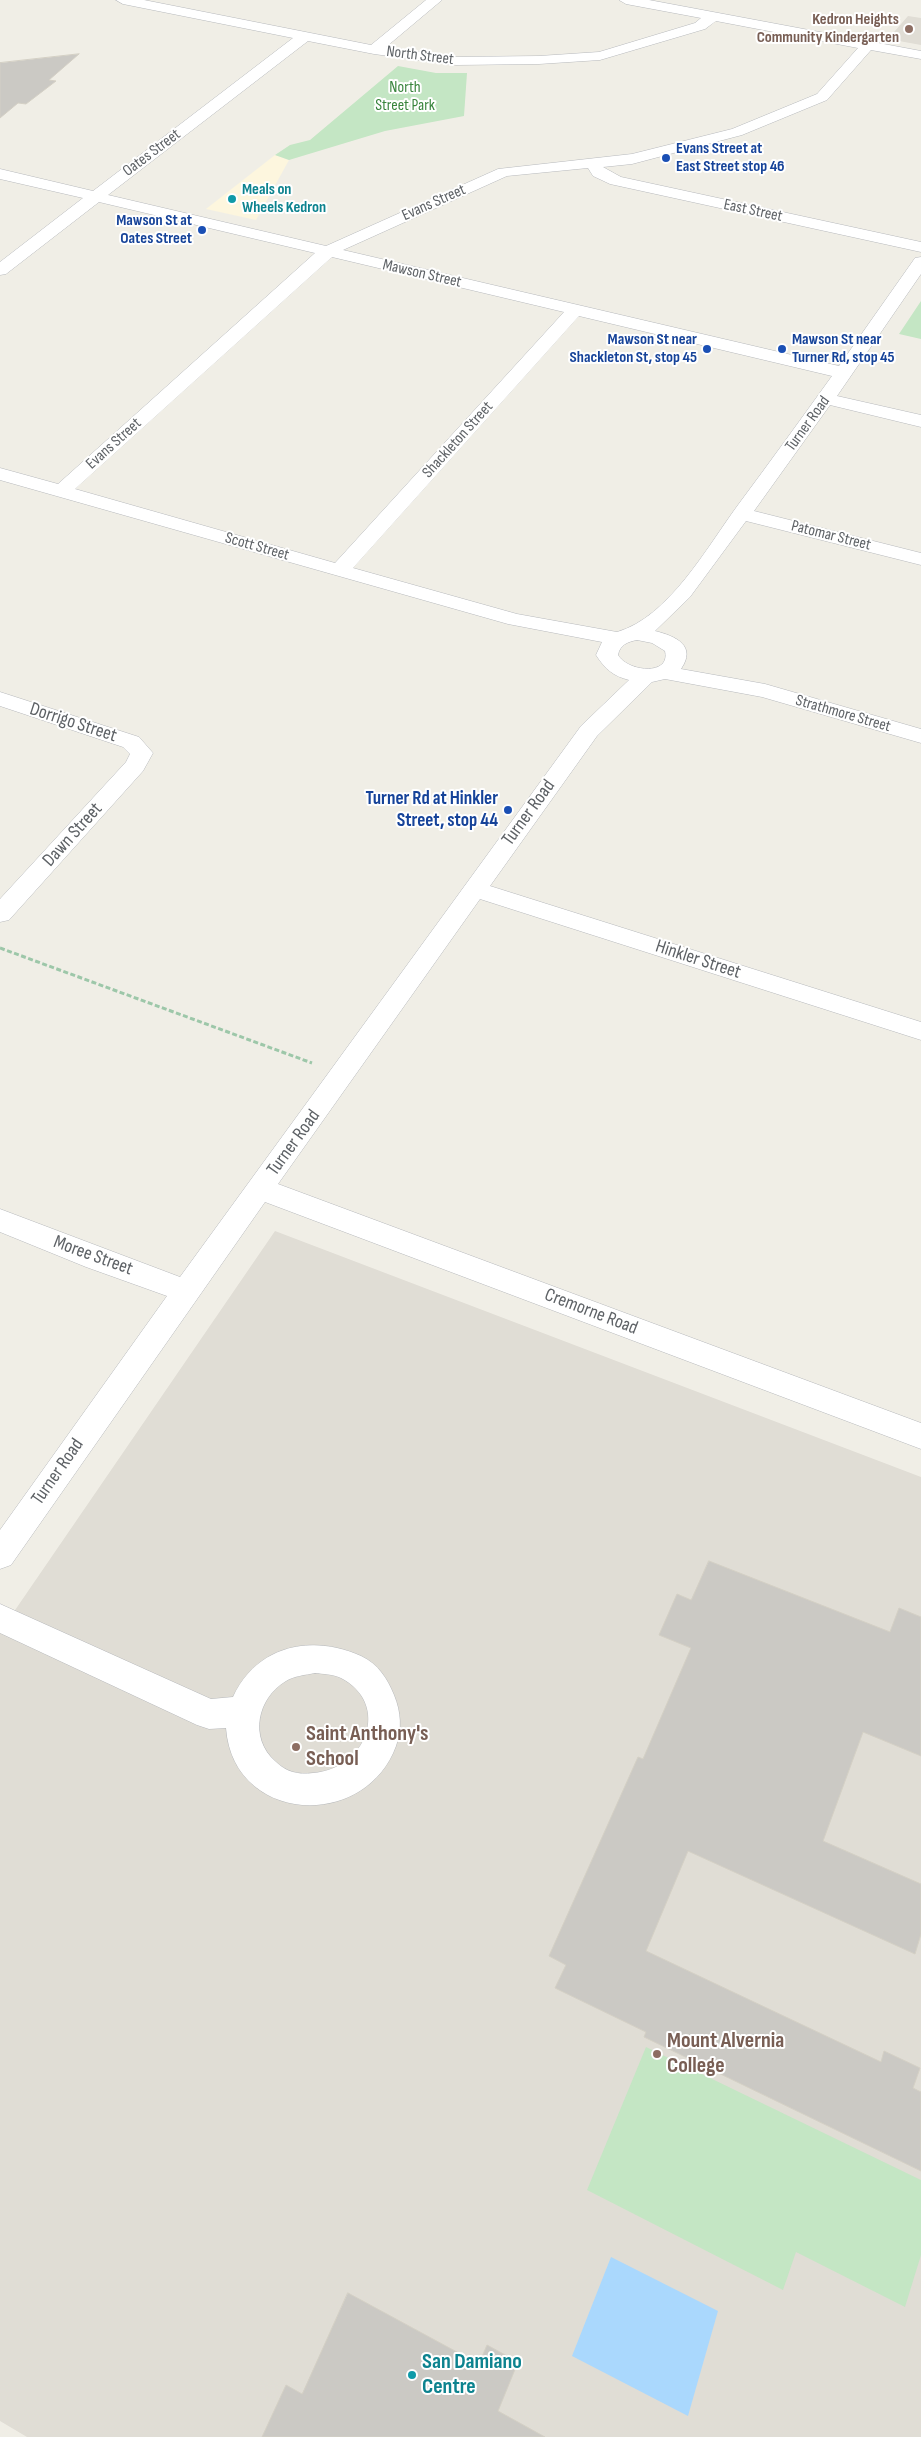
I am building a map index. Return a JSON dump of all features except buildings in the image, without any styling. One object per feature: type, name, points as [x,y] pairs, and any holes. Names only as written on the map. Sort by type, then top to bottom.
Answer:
[{"type":"street","name":"North Street","points":[[123,0],[374,50],[456,61],[591,57],[615,52],[700,26],[714,16]]},
{"type":"street","points":[[374,50],[435,0]]},
{"type":"street","points":[[626,0],[921,55]]},
{"type":"street","name":"Oates Street","points":[[0,270],[304,37]]},
{"type":"street","name":"Evans Street","points":[[62,491],[328,252],[504,172],[632,159],[737,132],[813,102],[822,96],[868,45]]},
{"type":"street","name":"East Street","points":[[592,163],[598,172],[616,181],[921,247]]},
{"type":"street","name":"Mawson Street","points":[[0,174],[844,373]]},
{"type":"street","name":"Turner Road","points":[[0,1555],[186,1291],[589,731],[609,685],[619,648],[655,622],[692,584],[826,399],[921,262]]},
{"type":"street","name":"Shackleton Street","points":[[340,570],[575,310]]},
{"type":"street","points":[[826,399],[921,421]]},
{"type":"street","name":"Scott Street","points":[[0,474],[515,620],[558,639],[619,648]]},
{"type":"street","name":"Patomar Street","points":[[742,514],[921,559]]},
{"type":"street","name":"Turner Road","points":[[589,731],[655,674],[671,667],[676,661],[673,648],[692,584]]},
{"type":"street","points":[[655,674],[628,673],[619,648],[655,636],[673,648]]},
{"type":"street","name":"Strathmore Street","points":[[673,648],[765,691]]},
{"type":"street","name":"Strathmore Street","points":[[655,674],[765,691],[921,736]]},
{"type":"street","name":"Dorrigo Street","points":[[0,699],[131,742],[142,752]]},
{"type":"street","name":"Dawn Street","points":[[0,914],[135,766],[142,752]]},
{"type":"street","name":"Hinkler Street","points":[[474,889],[921,1031]]},
{"type":"street","name":"Cremorne Road","points":[[261,1189],[921,1436]]},
{"type":"street","name":"Moree Street","points":[[0,1220],[96,1259],[186,1291]]},
{"type":"street","points":[[0,1618],[210,1714],[244,1712]]},
{"type":"street","points":[[315,1658],[339,1661],[360,1672],[375,1689],[384,1710],[384,1733],[376,1753],[363,1771],[344,1784],[321,1790],[298,1790],[277,1783],[260,1771],[247,1753],[242,1733],[244,1712],[253,1691],[270,1674],[291,1662],[315,1658]]},
{"type":"path","points":[[0,948],[312,1063]]},
{"type":"shaded area","name":"Kedron Heights Community Kindergarten","points":[[908,16],[921,18],[921,45],[888,39]]},
{"type":"shaded area","points":[[275,155],[289,160],[256,220],[206,209]]},
{"type":"shaded area","points":[[275,1231],[921,1477],[921,2437],[27,2437],[0,2421],[0,1632]]},
{"type":"green space","name":"North Street Park","points":[[398,66],[436,73],[467,73],[464,116],[385,131],[289,160],[275,155],[290,145],[310,140]]},
{"type":"green space","points":[[921,301],[921,339],[899,334]]},
{"type":"green space","points":[[646,2047],[921,2180],[921,2255],[905,2307],[796,2252],[783,2290],[587,2190]]},
{"type":"water","points":[[611,2257],[718,2311],[688,2416],[572,2356]]},
{"type":"place","name":"Kedron Heights Community Kindergarten","points":[[909,29]]},
{"type":"place","name":"Evans Street at East Street stop 46","points":[[666,158]]},
{"type":"place","name":"Meals on Wheels Kedron","points":[[232,199]]},
{"type":"place","name":"Mawson St at Oates Street","points":[[202,230]]},
{"type":"place","name":"Mawson St near Shackleton St, stop 45","points":[[707,349]]},
{"type":"place","name":"Mawson St near Turner Rd, stop 45","points":[[782,349]]},
{"type":"place","name":"Turner Rd at Hinkler Street, stop 44","points":[[508,810]]},
{"type":"place","name":"Saint Anthony's School","points":[[296,1747]]},
{"type":"place","name":"Mount Alvernia College","points":[[657,2054]]},
{"type":"place","name":"San Damiano Centre","points":[[412,2375]]}]
